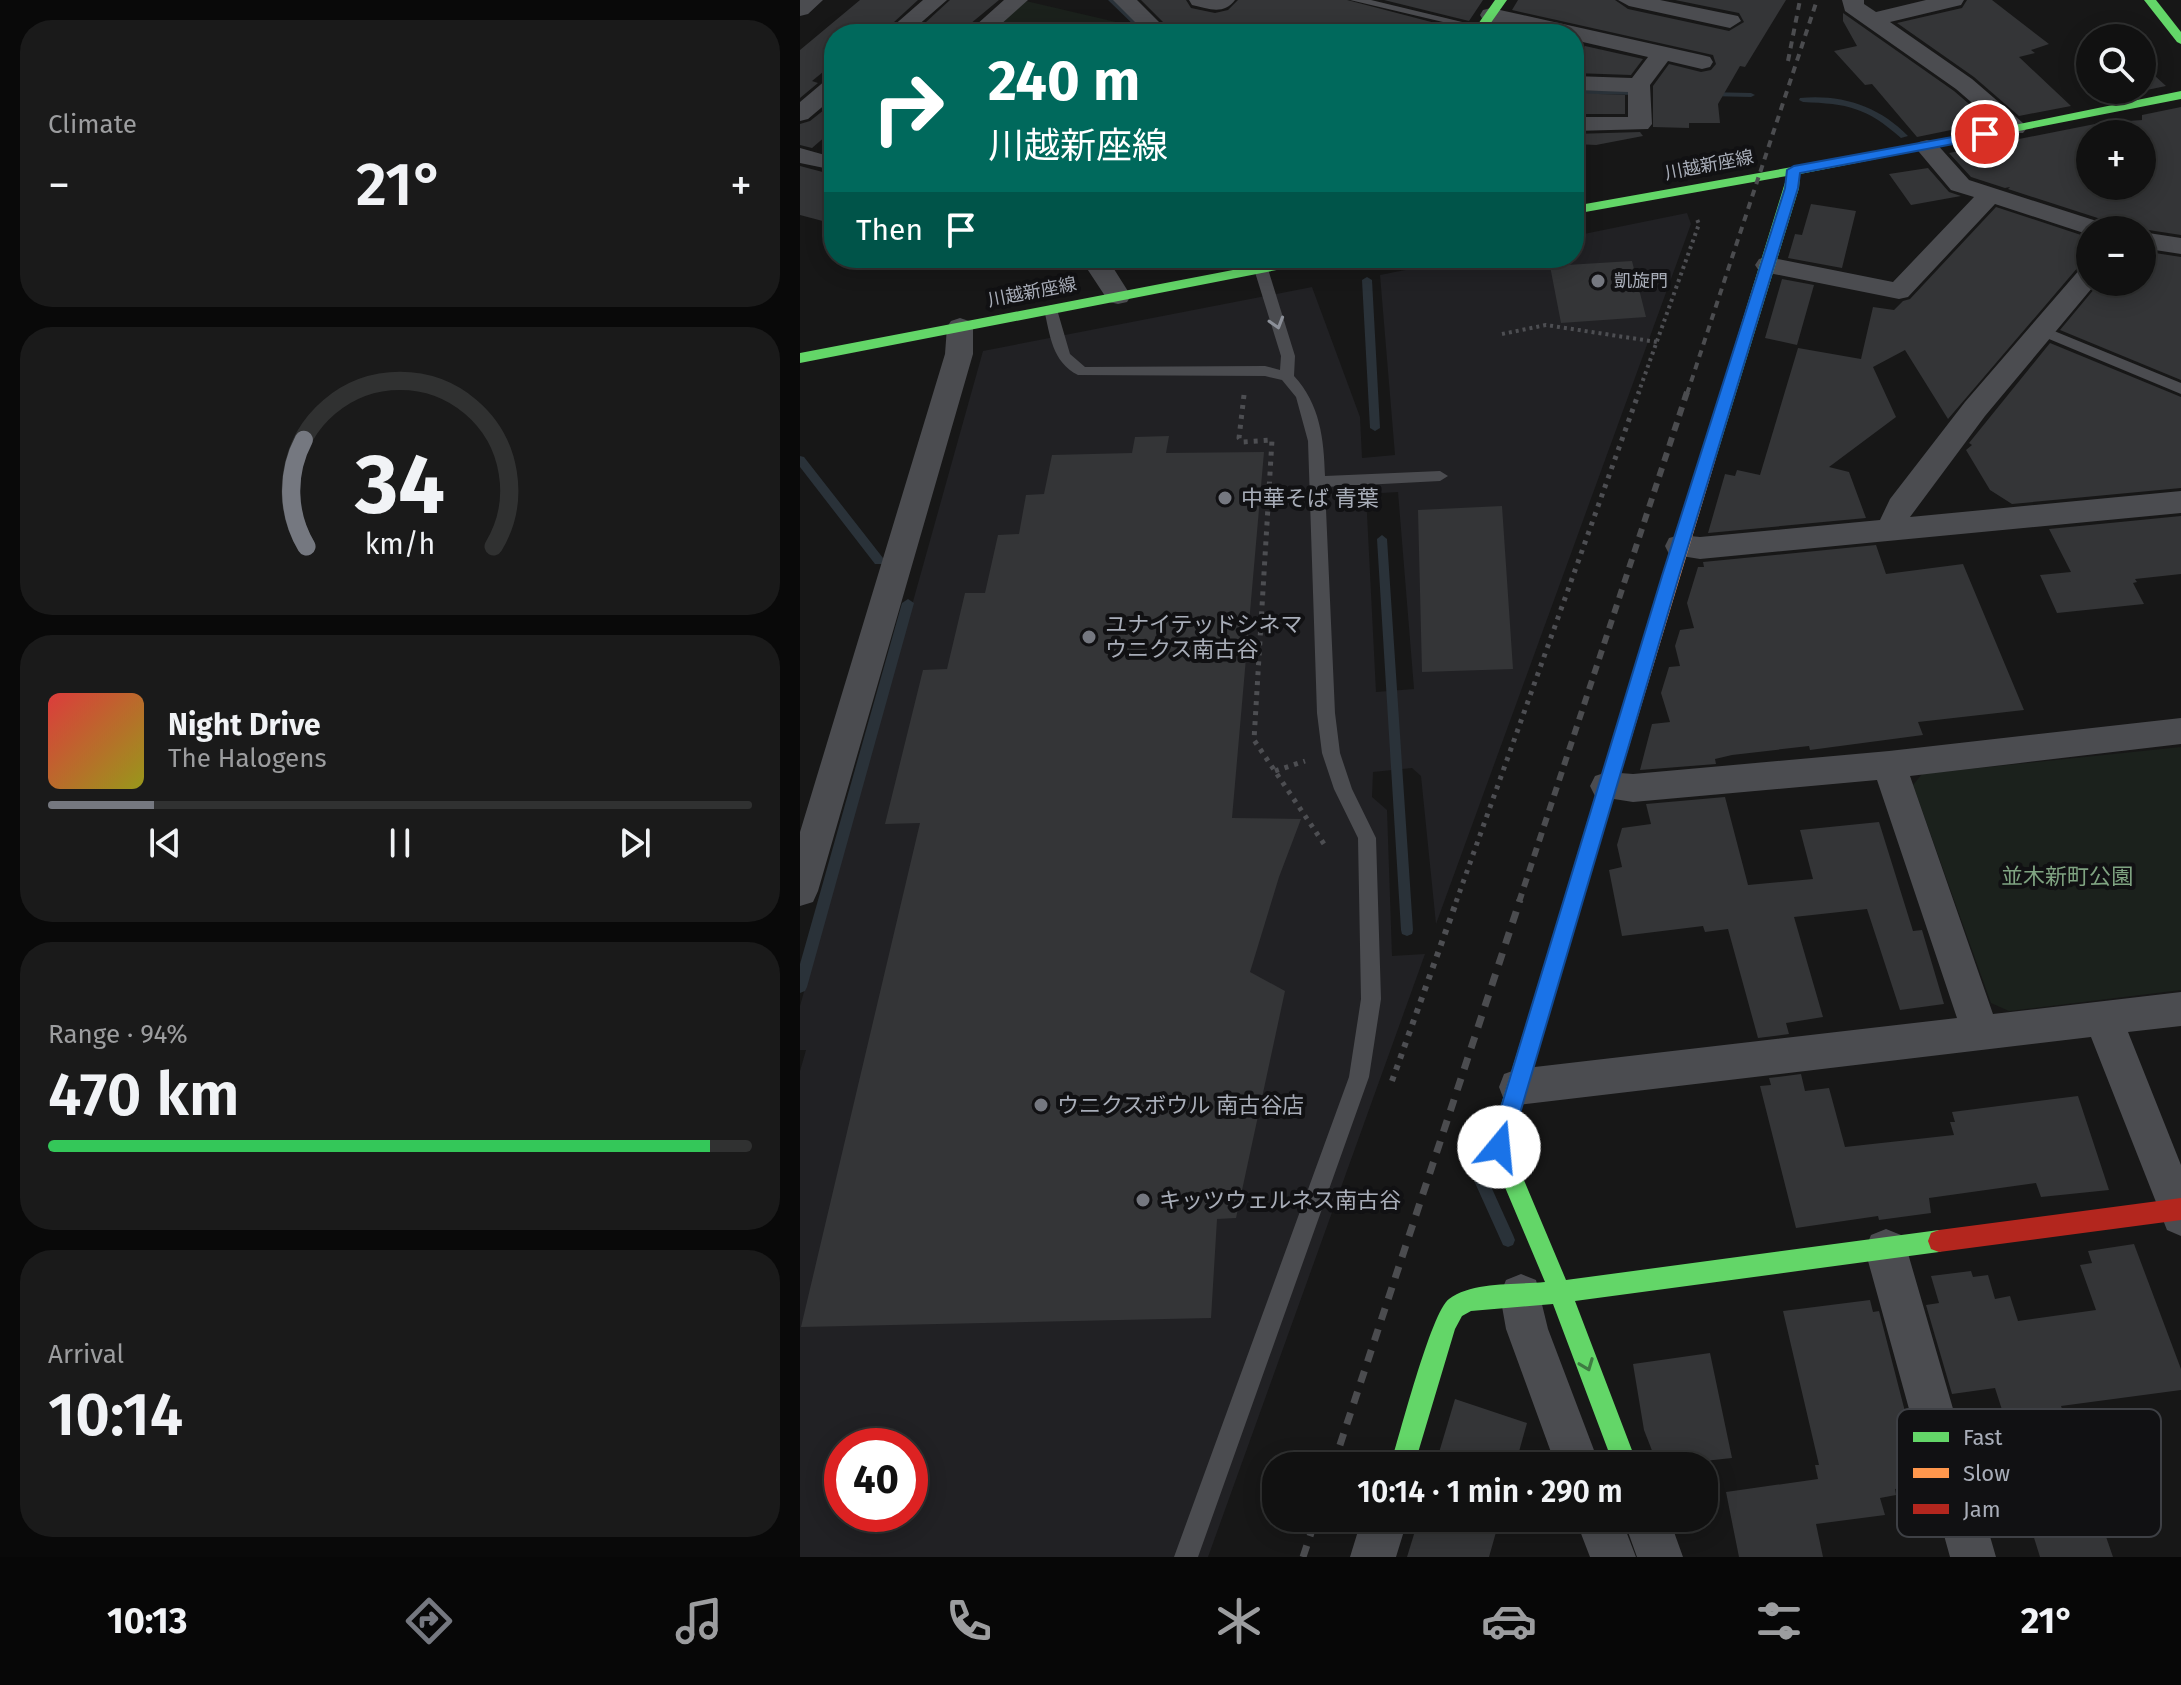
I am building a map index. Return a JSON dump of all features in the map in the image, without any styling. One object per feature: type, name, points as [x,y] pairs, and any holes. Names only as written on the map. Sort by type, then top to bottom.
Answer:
[{"type":"street","points":[[800,9],[812,0]]},
{"type":"street","points":[[907,24],[936,0]]},
{"type":"street","points":[[989,24],[1017,0]]},
{"type":"street","points":[[1124,0],[1149,24]]},
{"type":"street","points":[[1200,0],[1220,4],[1224,0]]},
{"type":"street","points":[[1629,0],[1730,21]]},
{"type":"street","points":[[1853,0],[1853,6],[1964,84],[2015,128]]},
{"type":"street","points":[[1873,19],[1953,0]]},
{"type":"street","points":[[2150,0],[2181,40]]},
{"type":"street","points":[[1487,19],[1513,24]]},
{"type":"street","points":[[1584,38],[1702,62]]},
{"type":"street","points":[[1584,124],[1640,124],[1639,85],[1662,53]]},
{"type":"street","points":[[1584,83],[1639,85]]},
{"type":"street","points":[[800,114],[824,94]]},
{"type":"street","name":"川越新座線","points":[[1584,208],[1927,147],[2181,95]]},
{"type":"street","points":[[1927,147],[1960,185],[2076,222]]},
{"type":"street","points":[[800,155],[824,161]]},
{"type":"street","points":[[1619,1452],[1540,1293],[1499,1147],[1680,546],[1792,188],[1794,170]]},
{"type":"street","points":[[1768,265],[1899,291],[1990,195]]},
{"type":"street","points":[[2156,242],[2181,246]]},
{"type":"street","points":[[1101,268],[1118,296]]},
{"type":"street","name":"川越新座線","points":[[800,358],[1266,268]]},
{"type":"street","points":[[1896,530],[1895,517],[1900,506],[1975,409],[2076,291]]},
{"type":"street","points":[[800,891],[959,354],[960,327]]},
{"type":"street","points":[[1680,546],[1700,548],[2181,502]]},
{"type":"street","points":[[1607,786],[1633,788],[1889,765],[2181,731]]},
{"type":"street","points":[[1889,765],[1981,1033]]},
{"type":"street","points":[[1518,1087],[2181,1009]]},
{"type":"street","points":[[1406,1452],[1445,1326],[1454,1308],[1469,1300],[2180,1211],[2103,1018]]},
{"type":"street","points":[[1886,1250],[1931,1409]]},
{"type":"street","points":[[1540,1293],[1527,1329],[1573,1452]]},
{"type":"street","points":[[1373,1557],[1381,1532]]},
{"type":"street","points":[[1603,1532],[1613,1557]]},
{"type":"street","points":[[1651,1532],[1660,1557]]},
{"type":"street","points":[[1967,1537],[1973,1557]]},
{"type":"lane","points":[[1356,0],[1487,19]]},
{"type":"lane","points":[[1261,269],[1288,356],[1287,377]]},
{"type":"lane","points":[[1051,309],[1063,358],[1073,368],[1083,372],[1265,371],[1287,377],[1303,395],[1311,416],[1318,482],[1326,713],[1331,753],[1343,789],[1367,838],[1371,999],[1359,1077],[1186,1557]]},
{"type":"lane","points":[[2042,331],[2181,389]]},
{"type":"lane","points":[[1318,482],[1440,476]]},
{"type":"path","points":[[1388,1095],[1699,224],[1693,209]]},
{"type":"path","points":[[1502,334],[1546,325],[1657,342]]},
{"type":"path","points":[[1246,382],[1239,438],[1242,442],[1272,440],[1254,740],[1326,847]]},
{"type":"path","points":[[1275,771],[1314,759]]},
{"type":"shaded area","points":[[1687,213],[1691,224],[1436,924],[1421,776],[1412,768],[1373,772],[1372,797],[1387,810],[1392,956],[1425,954],[1208,1557],[800,1557],[800,1071],[806,1050],[800,1050],[800,1006],[983,351],[1312,287],[1360,417],[1362,458],[1395,455],[1380,275],[1415,268],[1584,268],[1584,234]],"holes":[[[1398,492],[1414,689],[1376,692],[1366,494]]]},
{"type":"green space","points":[[1026,1],[1119,24],[1000,24]]},
{"type":"green space","name":"並木新町公園","points":[[2181,747],[2181,990],[2009,1011],[1991,1003],[1913,785],[1922,774]]},
{"type":"building","points":[[860,0],[918,0],[892,24],[831,24]]},
{"type":"building","points":[[950,0],[999,0],[970,24],[924,24]]},
{"type":"building","points":[[1141,0],[1186,0],[1191,8],[1215,13],[1228,10],[1238,0],[1347,0],[1439,24],[1172,24],[1163,22]]},
{"type":"building","points":[[1384,0],[1483,0],[1469,21]]},
{"type":"building","points":[[1518,0],[1615,0],[1628,9],[1729,31],[1744,22],[1739,13],[1675,0],[1786,0],[1718,104],[1720,123],[1689,123],[1689,128],[1653,127],[1653,86],[1669,64],[1701,72],[1711,70],[1716,64],[1713,55],[1512,10]]},
{"type":"building","points":[[1967,0],[1992,0],[2049,44],[2031,50],[2035,53],[2019,57],[2071,106],[2019,116],[1974,77],[1897,23],[1962,8]]},
{"type":"building","points":[[1843,13],[1954,91],[1990,122],[1917,137],[1872,84],[1865,85],[1834,51],[1857,46],[1843,21]]},
{"type":"building","points":[[824,30],[824,71],[812,81],[818,83],[800,98],[800,50]]},
{"type":"building","points":[[1584,47],[1643,59],[1631,75],[1584,73]]},
{"type":"building","points":[[2156,77],[2166,86],[2156,88]]},
{"type":"building","points":[[1584,93],[1625,95],[1625,114],[1584,114]]},
{"type":"building","points":[[2181,107],[2181,235],[2156,231],[2156,216],[2091,216],[2008,189],[2010,187],[1971,177],[1949,153],[2076,128],[2076,200],[2156,200],[2156,120],[2142,120],[2142,115]]},
{"type":"building","points":[[824,110],[824,138],[812,148],[800,145],[800,124],[810,121]]},
{"type":"building","points":[[1640,132],[1643,136],[1596,145],[1584,144],[1584,134]]},
{"type":"building","points":[[800,166],[824,172],[824,221],[800,215]]},
{"type":"building","points":[[1928,168],[1949,192],[1961,196],[1911,205],[1889,174]]},
{"type":"building","points":[[1811,204],[1856,211],[1842,268],[1788,258],[1795,234],[1802,235]]},
{"type":"building","points":[[1996,207],[2076,233],[2076,270],[1948,419],[1905,350],[1873,367],[1896,417],[1829,467],[1849,472],[1866,518],[1708,533],[1725,474],[1735,476],[1737,470],[1760,475],[1798,348],[1861,359],[1873,307],[1894,310],[1910,299]]},
{"type":"building","points":[[2156,253],[2181,257],[2181,380],[2060,330],[2088,296],[2156,296]]},
{"type":"building","points":[[1632,261],[1646,317],[1561,323],[1550,268],[1584,268],[1584,264]]},
{"type":"building","points":[[1782,279],[1814,285],[1797,345],[1765,338]]},
{"type":"building","points":[[2050,343],[2181,397],[2181,488],[2012,504],[1990,490],[1966,450]]},
{"type":"building","points":[[1169,436],[1166,453],[1264,452],[1232,818],[1301,819],[1279,877],[1250,972],[1285,991],[1236,1218],[1217,1219],[1211,1318],[801,1327],[920,823],[885,824],[923,670],[947,669],[965,593],[985,593],[998,535],[1019,534],[1026,495],[1044,494],[1052,455],[1132,453],[1135,437]]},
{"type":"building","points":[[1502,506],[1513,669],[1422,672],[1418,510]]},
{"type":"building","points":[[2181,516],[2181,574],[2135,579],[2137,582],[2133,583],[2144,604],[2057,613],[2040,575],[2071,572],[2049,529]]},
{"type":"building","points":[[1876,545],[1886,574],[1963,564],[2024,710],[1918,722],[1923,735],[1810,750],[1809,746],[1732,755],[1715,759],[1716,764],[1640,770],[1652,724],[1670,722],[1661,693],[1669,667],[1680,666],[1675,646],[1680,630],[1694,628],[1687,603],[1698,567],[1704,567],[1703,562]]},
{"type":"building","points":[[1725,797],[1748,885],[1813,879],[1800,830],[1879,822],[1913,931],[1922,930],[1944,1004],[1900,1010],[1867,909],[1794,917],[1823,1017],[1786,1023],[1789,1034],[1758,1038],[1728,929],[1705,932],[1703,926],[1622,936],[1609,870],[1622,867],[1617,845],[1622,828],[1651,824],[1646,804]]},
{"type":"building","points":[[1801,1074],[1805,1091],[1829,1088],[1845,1147],[1954,1135],[1950,1122],[1955,1122],[1952,1112],[2078,1096],[2109,1190],[2041,1197],[2036,1183],[1929,1198],[1931,1213],[1879,1220],[1878,1216],[1796,1228],[1760,1086],[1771,1085],[1769,1078]]},
{"type":"building","points":[[2134,1244],[2181,1369],[2181,1390],[2061,1406],[2062,1409],[2002,1409],[1995,1388],[1952,1394],[1926,1305],[1939,1303],[1931,1276],[1971,1271],[1973,1277],[1988,1275],[1995,1299],[2010,1296],[2018,1321],[2096,1310],[2080,1265],[2092,1263],[2088,1251]]},
{"type":"building","points":[[1870,1300],[1873,1312],[1879,1311],[1904,1409],[1897,1409],[1896,1495],[1880,1498],[1885,1515],[1816,1524],[1823,1557],[1739,1557],[1726,1492],[1818,1479],[1815,1465],[1819,1465],[1783,1311]]},
{"type":"building","points":[[1710,1353],[1732,1458],[1718,1460],[1718,1452],[1653,1452],[1644,1430],[1633,1364]]},
{"type":"building","points":[[1455,1399],[1527,1423],[1519,1452],[1439,1452]]},
{"type":"building","points":[[1415,1532],[1496,1532],[1489,1557],[1407,1557]]},
{"type":"building","points":[[2034,1537],[2106,1537],[2113,1557],[2040,1557]]},
{"type":"waterway","points":[[1112,0],[1137,24]]},
{"type":"waterway","points":[[1584,92],[1643,93]]},
{"type":"waterway","points":[[1709,94],[1751,95]]},
{"type":"waterway","points":[[1803,100],[1857,106],[1880,116],[1904,136]]},
{"type":"waterway","points":[[1367,280],[1375,428]]},
{"type":"waterway","points":[[800,460],[879,561]]},
{"type":"waterway","points":[[1382,539],[1407,930]]},
{"type":"waterway","points":[[800,987],[908,603]]},
{"type":"waterway","points":[[1474,1165],[1508,1240]]},
{"type":"railway","points":[[1788,61],[1800,0]]},
{"type":"railway","points":[[1687,394],[1817,0]]},
{"type":"railway","points":[[1519,902],[1687,392]]},
{"type":"railway","points":[[1338,1452],[1520,900]]},
{"type":"railway","points":[[1303,1557],[1311,1532]]},
{"type":"traffic: fast","points":[[1484,24],[1501,0]]},
{"type":"traffic: fast","points":[[2150,0],[2181,40]]},
{"type":"traffic: fast","points":[[1584,208],[1927,147],[2181,95]]},
{"type":"traffic: fast","points":[[1708,458],[1792,188],[1794,170]]},
{"type":"traffic: fast","points":[[800,358],[1266,268]]},
{"type":"traffic: fast","points":[[1586,859],[1499,1147],[1560,1292],[1621,1452]]},
{"type":"traffic: fast","points":[[1406,1452],[1445,1326],[1454,1308],[1469,1300],[1560,1292],[1939,1241]]},
{"type":"traffic: slow","points":[[1586,859],[1708,458]]},
{"type":"traffic: jam","points":[[1939,1241],[2181,1209]]},
{"type":"place","name":"凱旋門","points":[[1598,281]]},
{"type":"place","name":"中華そば 青葉","points":[[1225,498]]},
{"type":"place","name":"ユナイテッドシネマ ウニクス南古谷","points":[[1089,637]]},
{"type":"place","name":"ウニクスボウル 南古谷店","points":[[1041,1105]]},
{"type":"place","name":"キッツウェルネス南古谷","points":[[1143,1200]]},
{"type":"route","points":[[1499,1147],[1792,188],[1794,170],[1985,134]]}]
